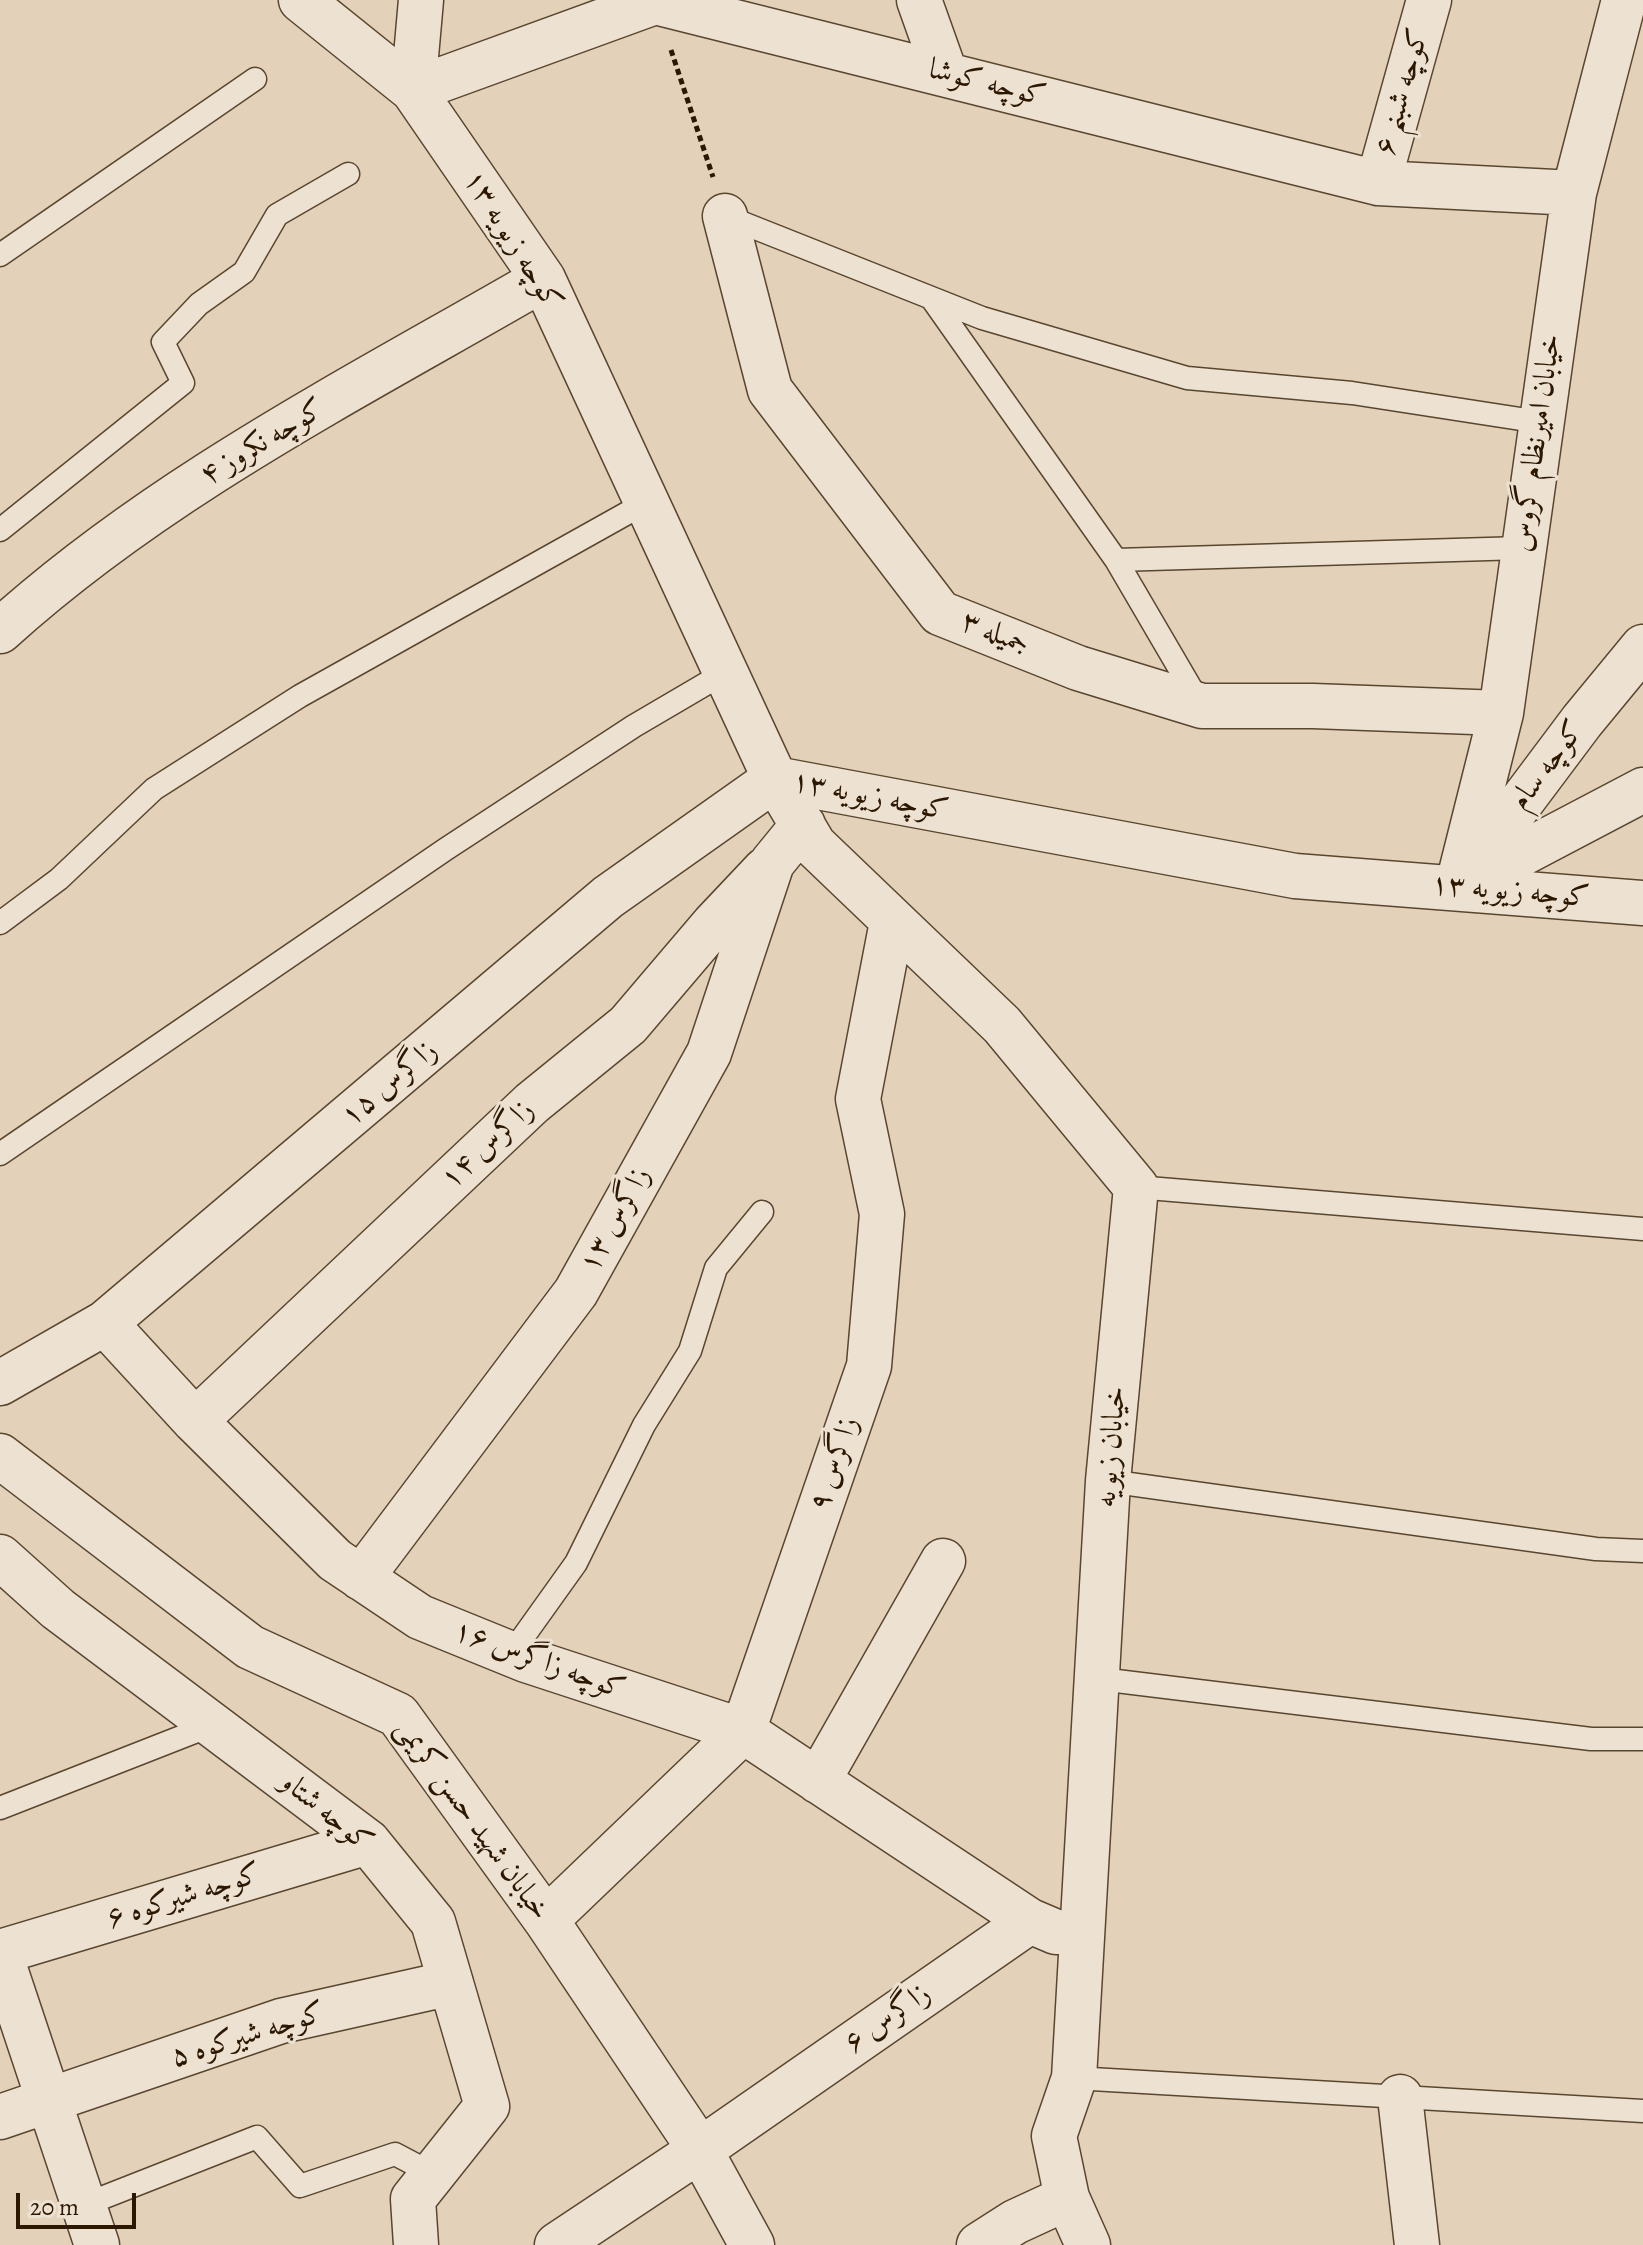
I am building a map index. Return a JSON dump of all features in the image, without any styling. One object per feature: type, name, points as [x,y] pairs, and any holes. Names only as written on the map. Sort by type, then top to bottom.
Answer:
[{"type":"street","name":"کوچه زیویه ۱۳","points":[[301,0],[413,90],[543,279],[775,779],[1295,876],[1643,903]]},
{"type":"street","points":[[421,0],[413,90],[657,1]]},
{"type":"street","points":[[919,0],[945,73]]},
{"type":"street","name":"کوچه شبنم ۶","points":[[1378,183],[1429,0]]},
{"type":"street","name":"خیابان امیرنظام گروس","points":[[1457,888],[1501,713],[1574,193],[1624,0]]},
{"type":"street","name":"کوچه کوشا","points":[[657,1],[1378,183],[1574,193]]},
{"type":"street","name":"جمیله ۳","points":[[725,216],[770,390],[940,613],[1078,668],[1202,706],[1313,706],[1501,713]]},
{"type":"street","name":"کوچه نکروز ۴","points":[[0,631],[37,597],[172,498],[543,279]]},
{"type":"street","name":"کوچه سام","points":[[1457,888],[1582,721],[1643,647]]},
{"type":"street","points":[[775,779],[814,845],[1002,1025],[1136,1187]]},
{"type":"street","name":"زاگرس ۱۵","points":[[0,1383],[105,1323],[608,897],[775,779]]},
{"type":"street","points":[[1457,888],[1643,790]]},
{"type":"street","name":"زاگرس ۱۳","points":[[361,1578],[576,1292],[709,1053],[772,863],[803,825]]},
{"type":"street","name":"زاگرس ۱۴","points":[[195,1421],[532,1103],[628,1025],[714,924],[772,863]]},
{"type":"street","name":"زاگرس ۹","points":[[546,1920],[743,1731],[869,1366],[882,1214],[858,1099],[892,922]]},
{"type":"street","name":"خیابان زیویه","points":[[1088,2245],[1067,2198],[1054,2136],[1074,2078],[1100,1679],[1108,1481],[1136,1187]]},
{"type":"street","name":"کوچه زاگرس ۱۶","points":[[105,1323],[195,1421],[335,1560],[420,1617],[511,1654],[743,1731],[1030,1921]]},
{"type":"street","name":"خیابان شهید حسن کریمی","points":[[0,1456],[250,1647],[398,1715],[546,1920],[700,2150],[752,2245]]},
{"type":"street","name":"کوچه شتاو","points":[[0,1557],[58,1609],[368,1842],[433,1922],[487,2106],[413,2199],[410,2243]]},
{"type":"street","points":[[818,1781],[943,1561]]},
{"type":"street","name":"کوچه شیرکوه ۶","points":[[0,1953],[368,1842]]},
{"type":"street","points":[[1030,1921],[1083,1942]]},
{"type":"street","name":"زاگرس ۶","points":[[557,2245],[700,2150],[1030,1921]]},
{"type":"street","points":[[0,1953],[90,2225]]},
{"type":"street","name":"کوچه شیرکوه ۵","points":[[0,2117],[281,2021],[451,1983]]},
{"type":"street","points":[[1400,2097],[1417,2245]]},
{"type":"street","points":[[979,2245],[1015,2222],[1067,2198]]},
{"type":"lane","points":[[0,255],[255,79]]},
{"type":"lane","points":[[0,530],[183,383],[163,342],[199,304],[244,272],[277,215],[348,174]]},
{"type":"lane","points":[[725,216],[982,318],[1187,378],[1352,393],[1540,422]]},
{"type":"lane","points":[[932,299],[1116,560],[1202,706]]},
{"type":"lane","points":[[0,923],[59,879],[154,789],[300,696],[647,502]]},
{"type":"lane","points":[[1116,560],[1522,548]]},
{"type":"lane","points":[[0,1154],[446,849],[634,726],[726,672]]},
{"type":"lane","points":[[1136,1187],[1643,1229]]},
{"type":"lane","points":[[511,1654],[576,1563],[644,1425],[690,1351],[716,1268],[762,1212]]},
{"type":"lane","points":[[1108,1481],[1596,1549],[1643,1551]]},
{"type":"lane","points":[[1100,1679],[1591,1739],[1643,1739]]},
{"type":"lane","points":[[0,1808],[212,1725]]},
{"type":"lane","points":[[1074,2078],[1643,2111]]},
{"type":"lane","points":[[90,2225],[257,2137],[300,2186],[395,2154],[433,2174]]},
{"type":"path","points":[[657,1],[725,216]]}]
